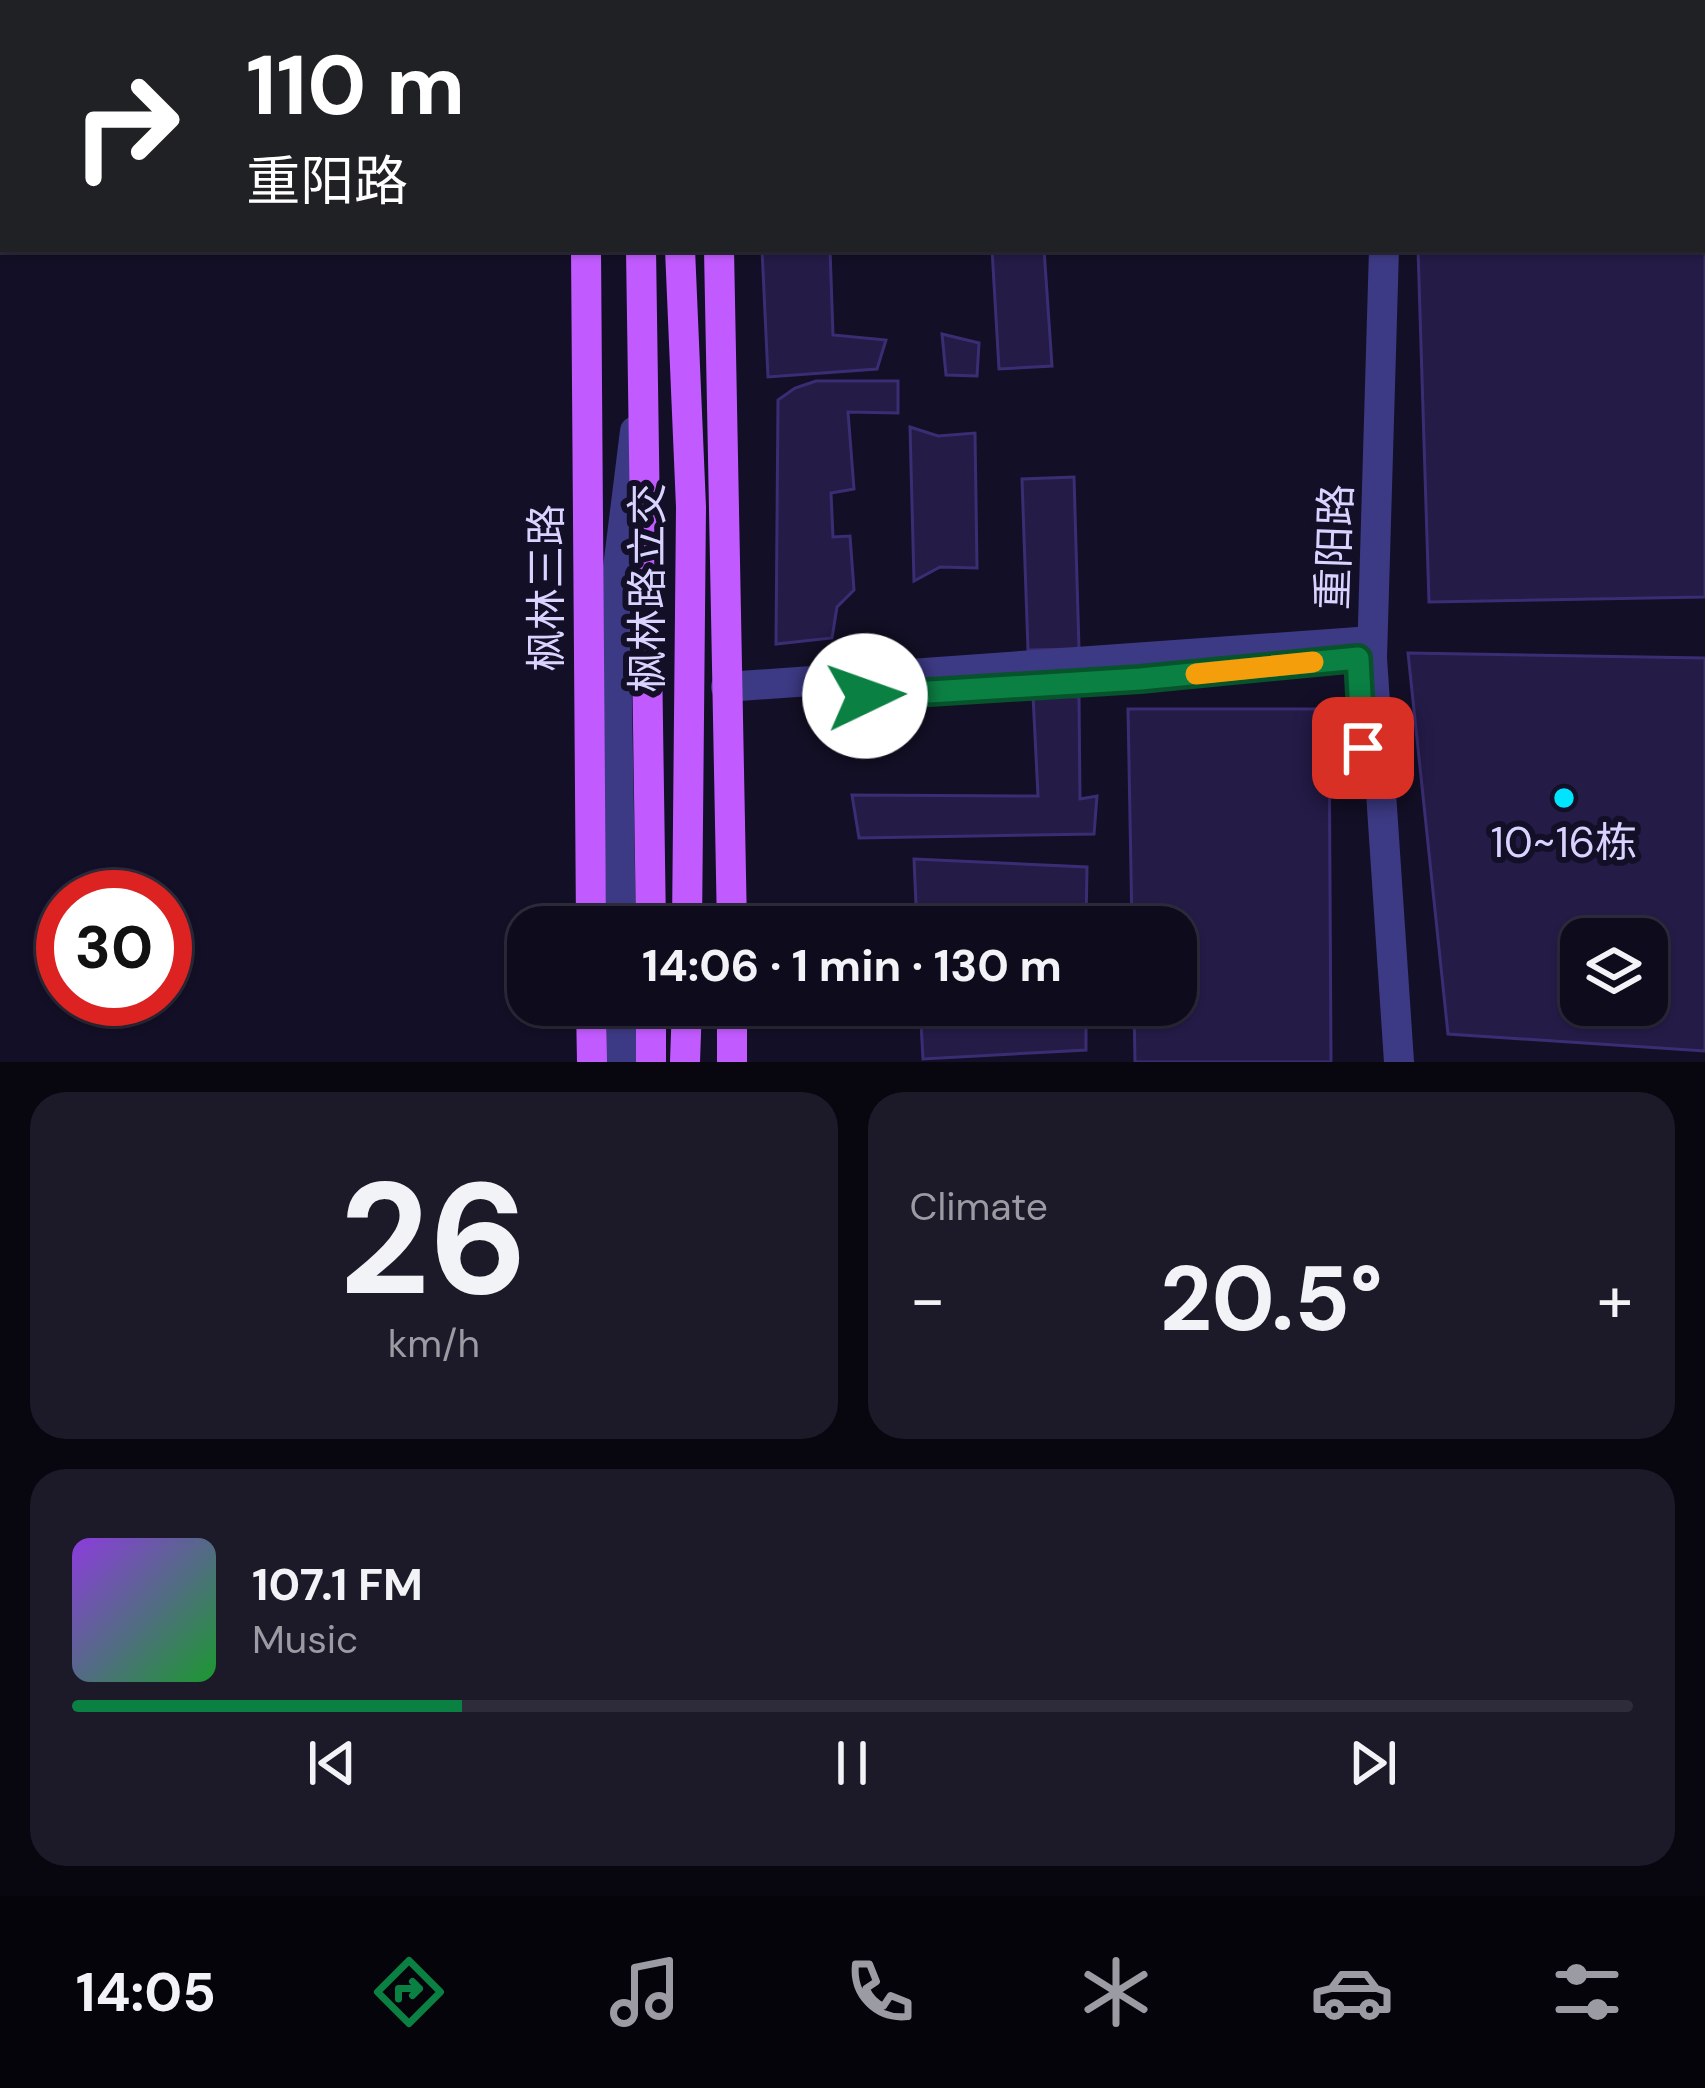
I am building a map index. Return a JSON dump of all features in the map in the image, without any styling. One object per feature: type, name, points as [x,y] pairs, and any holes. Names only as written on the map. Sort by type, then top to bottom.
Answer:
[{"type":"main road","name":"枫林三路","points":[[586,252],[591,906]]},
{"type":"main road","name":"枫林路立交","points":[[641,252],[651,906]]},
{"type":"main road","name":"枫林路立交","points":[[680,252],[691,507],[687,906]]},
{"type":"main road","points":[[719,252],[731,906]]},
{"type":"main road","points":[[591,1026],[592,1062]]},
{"type":"main road","points":[[650,1062],[651,1026]]},
{"type":"main road","points":[[685,1062],[686,1026]]},
{"type":"main road","points":[[732,1026],[732,1062]]},
{"type":"street","name":"重阳路","points":[[1368,252],[1358,650],[1384,1062]]},
{"type":"street","name":"重阳路","points":[[1384,252],[1372,658],[1399,1062]]},
{"type":"street","points":[[621,906],[615,592],[645,348]]},
{"type":"street","name":"重阳路","points":[[727,696],[1140,679],[1358,650]]},
{"type":"street","points":[[621,1062],[622,1026]]},
{"type":"building","points":[[762,252],[830,252],[833,335],[886,340],[877,369],[768,377]]},
{"type":"building","points":[[992,252],[1044,252],[1052,366],[999,369]]},
{"type":"building","points":[[1418,252],[1705,252],[1705,597],[1429,602]]},
{"type":"building","points":[[942,334],[979,343],[977,376],[946,375]]},
{"type":"building","points":[[816,381],[898,381],[898,413],[848,412],[854,489],[831,493],[833,537],[850,536],[854,590],[837,607],[832,638],[776,644],[778,400]]},
{"type":"building","points":[[910,427],[938,436],[975,433],[977,568],[940,567],[914,581]]},
{"type":"building","points":[[1074,477],[1079,649],[1028,650],[1022,479]]},
{"type":"building","name":"10~16栋","points":[[1408,653],[1705,658],[1705,1051],[1448,1034]]},
{"type":"building","points":[[1033,695],[1079,697],[1080,799],[1097,796],[1094,834],[859,838],[852,795],[1038,796]]},
{"type":"building","points":[[1128,709],[1329,709],[1331,1062],[1135,1062],[1134,1026],[1197,1026],[1197,906],[1132,906]]},
{"type":"building","points":[[914,859],[1087,867],[1086,906],[916,906]]},
{"type":"building","points":[[921,1026],[1086,1026],[1086,1050],[923,1059]]},
{"type":"slow traffic","points":[[1196,674],[1313,662]]},
{"type":"place","name":"10~16栋","points":[[1564,798]]},
{"type":"route","points":[[865,696],[1140,679],[1358,658],[1363,748]]}]
